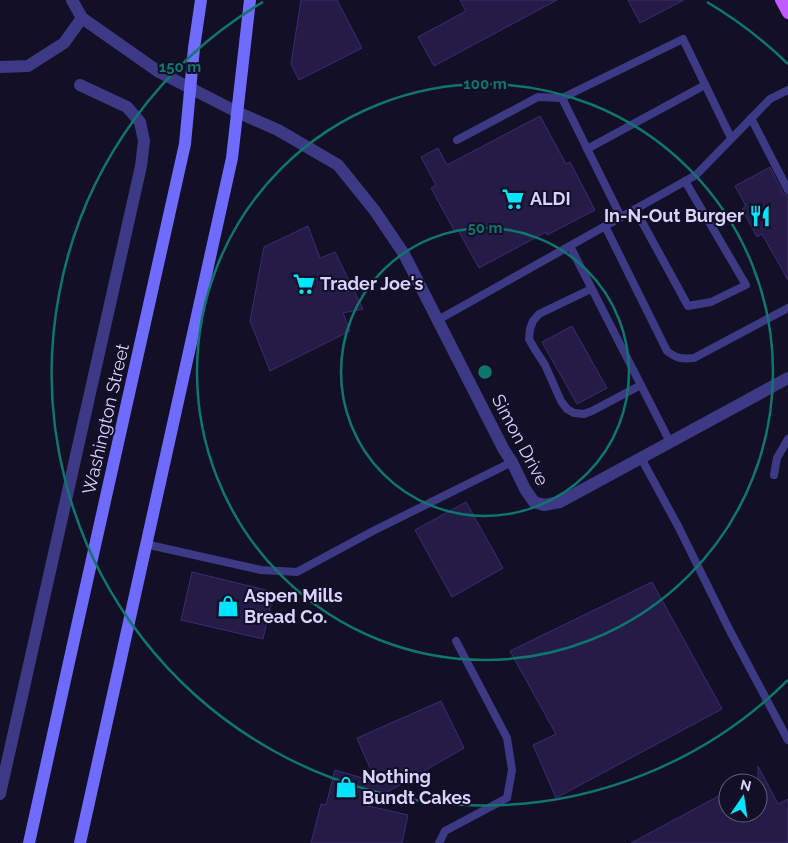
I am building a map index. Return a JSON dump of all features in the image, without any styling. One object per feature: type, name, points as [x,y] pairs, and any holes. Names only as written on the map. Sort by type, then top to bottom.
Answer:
[{"type":"main road","name":"Washington Street","points":[[29,843],[76,626],[176,189],[185,144],[201,0]]},
{"type":"main road","points":[[80,843],[232,158],[250,0]]},
{"type":"main road","points":[[781,0],[788,13]]},
{"type":"street","points":[[0,67],[28,66],[64,43],[82,18],[72,0]]},
{"type":"street","name":"Simon Drive","points":[[82,18],[159,72],[278,130],[338,166],[376,212],[404,254],[504,450],[534,502],[544,505],[560,502],[788,378]]},
{"type":"street","points":[[0,794],[137,186],[144,141],[140,122],[127,106],[80,86]]},
{"type":"lane","points":[[457,140],[538,97],[562,98],[683,39],[731,138]]},
{"type":"lane","points":[[587,149],[706,85]]},
{"type":"lane","points":[[438,320],[696,174],[770,99],[788,90]]},
{"type":"lane","points":[[562,98],[621,217]]},
{"type":"lane","points":[[750,118],[788,190]]},
{"type":"lane","points":[[635,209],[688,306],[711,302],[746,285],[685,181]]},
{"type":"lane","points":[[605,226],[667,350],[674,356],[683,359],[694,358],[788,308]]},
{"type":"lane","points":[[570,246],[670,442]]},
{"type":"lane","points":[[591,288],[540,314],[533,321],[529,339],[545,365],[561,401],[574,413],[584,414],[592,411],[641,385]]},
{"type":"lane","points":[[774,475],[777,458],[788,439]]},
{"type":"lane","points":[[641,458],[788,740]]},
{"type":"lane","points":[[145,544],[260,570],[297,572],[373,531],[512,462]]},
{"type":"lane","points":[[439,843],[445,831],[507,798],[512,770],[507,738],[456,641]]},
{"type":"building","points":[[301,0],[337,0],[362,48],[299,80],[291,64]]},
{"type":"building","points":[[460,0],[557,0],[434,66],[418,37],[466,11]]},
{"type":"building","points":[[628,0],[684,0],[640,23]]},
{"type":"building","name":"ALDI","points":[[540,116],[566,164],[570,162],[595,210],[547,235],[546,232],[479,268],[458,230],[455,232],[431,188],[436,185],[421,157],[438,148],[447,165]]},
{"type":"building","points":[[770,167],[783,193],[788,196],[788,280],[762,234],[757,237],[742,209],[746,206],[735,186]]},
{"type":"building","name":"Trader Joe's","points":[[308,226],[320,258],[335,252],[363,309],[343,313],[350,331],[270,371],[250,321],[264,247]]},
{"type":"building","points":[[572,326],[607,388],[577,404],[542,342]]},
{"type":"building","points":[[466,502],[503,568],[452,597],[415,530]]},
{"type":"building","name":"Aspen Mills Bread Co.","points":[[192,572],[274,592],[263,639],[181,620]]},
{"type":"building","points":[[652,582],[722,709],[556,798],[533,745],[556,734],[510,651]]},
{"type":"building","points":[[441,701],[464,748],[365,805],[408,815],[402,843],[311,843],[321,804],[326,805],[335,770],[376,782],[357,738]]},
{"type":"building","points":[[768,785],[778,804],[788,799],[788,843],[631,843],[718,796],[718,823],[768,823]]},
{"type":"place","name":"ALDI","points":[[513,199]]},
{"type":"place","name":"In-N-Out Burger","points":[[760,216]]},
{"type":"place","name":"Trader Joe's","points":[[304,284]]},
{"type":"place","name":"Aspen Mills Bread Co.","points":[[228,606]]},
{"type":"place","name":"Nothing Bundt Cakes","points":[[346,787]]}]
